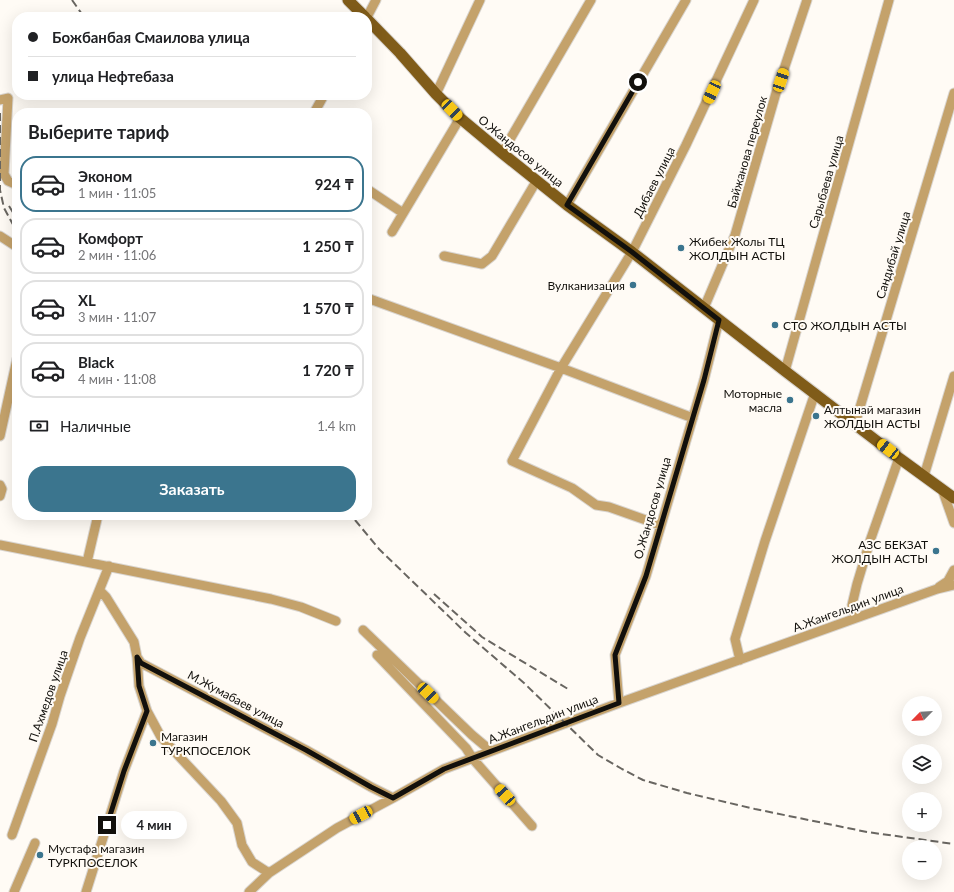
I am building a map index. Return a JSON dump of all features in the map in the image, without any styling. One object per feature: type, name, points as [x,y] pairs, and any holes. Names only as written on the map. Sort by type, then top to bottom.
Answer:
[{"type":"main road","name":"О.Жандосов улица","points":[[348,0],[360,12]]},
{"type":"main road","name":"О.Жандосов улица","points":[[372,24],[460,118],[502,153],[567,205],[632,252],[785,371],[954,498]]},
{"type":"street","points":[[369,12],[376,0]]},
{"type":"street","points":[[436,94],[480,0]]},
{"type":"street","points":[[502,153],[591,0]]},
{"type":"street","points":[[567,205],[686,0]]},
{"type":"street","name":"Дибаев улица","points":[[660,525],[609,507],[596,505],[572,488],[512,461],[561,368],[632,252],[686,145],[754,0]]},
{"type":"street","name":"Байжанова переулок","points":[[704,308],[735,235],[776,93],[807,0]]},
{"type":"street","name":"Сарыбаева улица","points":[[785,371],[889,0]]},
{"type":"street","name":"Сандибай улица","points":[[855,424],[954,93]]},
{"type":"street","points":[[0,100],[8,98],[4,174],[8,181],[12,183]]},
{"type":"street","name":"О.Жандосов улица","points":[[392,232],[460,118]]},
{"type":"street","points":[[444,256],[482,264],[492,256],[537,180]]},
{"type":"street","points":[[372,192],[403,213]]},
{"type":"street","points":[[0,236],[12,244]]},
{"type":"street","points":[[372,300],[561,368],[693,418]]},
{"type":"street","name":"О.Жандосов улица","points":[[619,703],[615,655],[646,576],[693,418],[719,320]]},
{"type":"street","points":[[924,476],[954,376]]},
{"type":"street","points":[[0,436],[12,382]]},
{"type":"street","points":[[740,660],[735,639],[765,541],[815,393]]},
{"type":"street","points":[[855,618],[852,605],[857,584],[870,541],[899,458]]},
{"type":"street","points":[[0,485],[2,490],[0,496]]},
{"type":"street","points":[[942,489],[954,523]]},
{"type":"street","points":[[87,562],[97,520]]},
{"type":"street","points":[[0,545],[272,599],[302,607],[336,621]]},
{"type":"street","name":"П.Ахмедов улица","points":[[12,834],[52,724],[80,638],[109,566]]},
{"type":"street","points":[[937,589],[948,581],[954,570]]},
{"type":"street","name":"А.Жангельдин улица","points":[[250,892],[269,873],[337,828],[444,769],[619,703],[937,589],[954,585]]},
{"type":"street","points":[[100,591],[106,597],[134,642],[137,657],[139,686],[147,711],[161,737],[221,801],[237,823],[242,846],[252,862],[269,873]]},
{"type":"street","points":[[363,630],[472,735],[491,751]]},
{"type":"street","points":[[377,655],[466,748],[473,759],[532,826]]},
{"type":"street","name":"М.Жумабаев улица","points":[[137,657],[141,663],[306,750],[393,798]]},
{"type":"street","points":[[86,892],[124,771],[147,711]]},
{"type":"street","points":[[14,892],[35,842]]},
{"type":"railway","points":[[72,0],[80,12]]},
{"type":"railway","points":[[0,113],[0,190],[4,208],[12,223]]},
{"type":"railway","points":[[9,206],[12,211]]},
{"type":"railway","points":[[355,520],[379,549],[466,633],[524,683],[598,755],[622,769],[643,780],[687,793],[755,809],[867,832],[954,844]]},
{"type":"railway","points":[[434,594],[482,637],[568,689]]},
{"type":"place","name":"Жибек Жолы ТЦ ЖОЛДЫН АСТЫ","points":[[681,248]]},
{"type":"place","name":"Вулканизация","points":[[633,285]]},
{"type":"place","name":"СТО ЖОЛДЫН АСТЫ","points":[[775,325]]},
{"type":"place","name":"Моторные масла","points":[[790,400]]},
{"type":"place","name":"Алтынай магазин ЖОЛДЫН АСТЫ","points":[[816,416]]},
{"type":"place","name":"АЗС БЕКЗАТ ЖОЛДЫН АСТЫ","points":[[936,551]]},
{"type":"place","name":"Магазин ТУРКПОСЕЛОК","points":[[153,743]]},
{"type":"place","name":"Мустафа магазин ТУРКПОСЕЛОК","points":[[40,855]]},
{"type":"route","points":[[107,825],[124,771],[147,711],[139,686],[137,657],[141,663],[306,750],[393,798],[444,769],[619,703],[615,655],[646,576],[704,380],[719,320],[632,252],[567,205],[638,82]]}]
